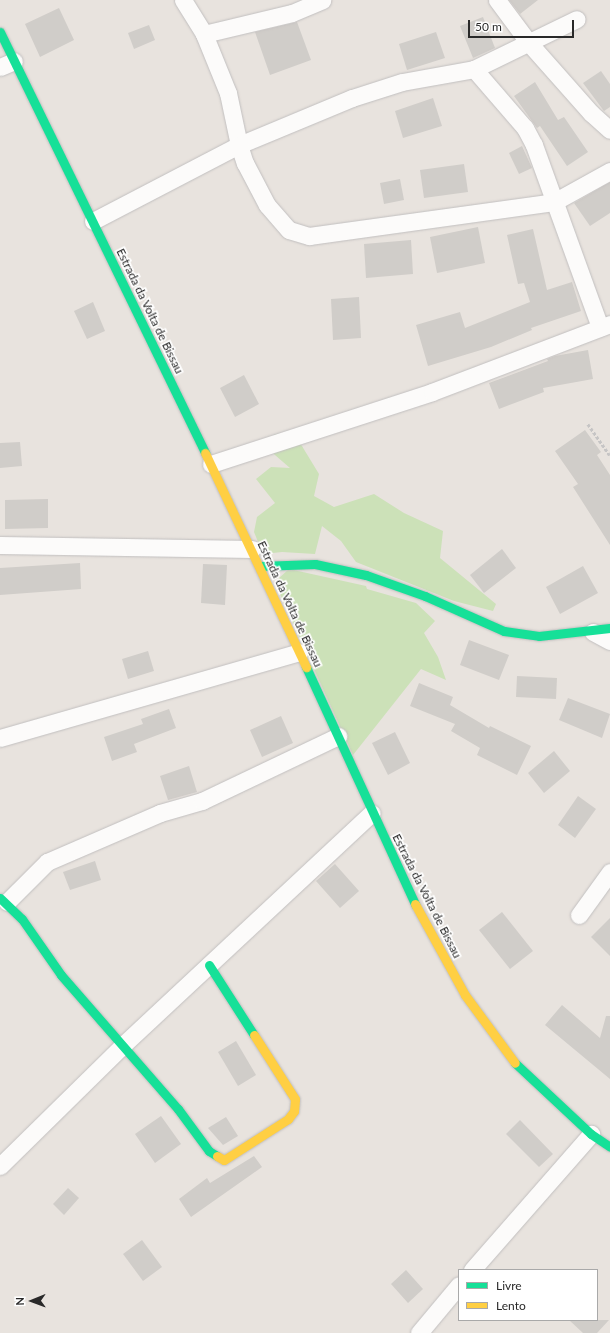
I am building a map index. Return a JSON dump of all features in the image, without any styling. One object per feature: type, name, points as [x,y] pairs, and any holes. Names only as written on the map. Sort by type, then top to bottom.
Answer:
[{"type":"main road","name":"Estrada da Volta de Bissau","points":[[0,32],[7,64],[93,221],[252,549],[258,566],[338,736],[372,813],[418,908],[465,995],[513,1061],[591,1134],[610,1147]]},
{"type":"main road","points":[[258,566],[315,564],[366,575],[425,596],[504,631],[539,636],[593,632],[610,628]]},
{"type":"main road","points":[[4,900],[61,975],[123,1045],[216,1158],[224,1160],[288,1119],[294,1111],[295,1099],[209,965]]},
{"type":"street","points":[[183,0],[204,34],[228,93],[239,145],[245,163],[267,205],[289,230],[309,236],[554,202],[610,171]]},
{"type":"street","points":[[204,34],[292,12],[322,0]]},
{"type":"street","points":[[497,0],[529,43],[591,113],[610,130]]},
{"type":"street","points":[[93,221],[239,145],[352,98],[402,82],[474,69],[577,19]]},
{"type":"street","points":[[211,464],[432,392],[605,326],[554,202],[534,145],[525,128],[474,69]]},
{"type":"street","points":[[0,545],[252,549]]},
{"type":"street","points":[[593,632],[610,641]]},
{"type":"street","points":[[0,738],[299,652]]},
{"type":"street","points":[[4,900],[47,862],[160,813],[202,801],[338,736]]},
{"type":"street","points":[[0,1166],[123,1045],[372,813]]},
{"type":"street","points":[[579,916],[610,872]]},
{"type":"street","points":[[473,1269],[591,1134]]},
{"type":"street","points":[[419,1333],[458,1286]]},
{"type":"path","points":[[588,424],[610,455]]},
{"type":"green space","points":[[294,433],[319,474],[314,496],[334,507],[374,494],[404,513],[443,531],[440,558],[496,604],[493,611],[454,601],[356,562],[341,541],[322,526],[315,554],[282,552],[263,554],[254,532],[257,517],[275,503],[256,479],[271,467],[290,468],[268,449],[275,434]]},
{"type":"green space","points":[[289,569],[366,586],[367,589],[416,603],[435,621],[424,633],[438,657],[446,680],[421,669],[353,755],[279,592],[279,578]]},
{"type":"building","points":[[509,0],[538,0],[520,14]]},
{"type":"building","points":[[59,8],[74,40],[40,57],[25,24]]},
{"type":"building","points":[[483,17],[495,48],[473,58],[460,26]]},
{"type":"building","points":[[297,22],[311,60],[270,75],[255,32]]},
{"type":"building","points":[[149,25],[155,40],[134,49],[128,33]]},
{"type":"building","points":[[436,32],[445,58],[407,70],[399,44]]},
{"type":"building","points":[[601,71],[610,84],[610,107],[604,111],[583,83]]},
{"type":"building","points":[[535,82],[558,120],[564,117],[588,152],[567,166],[540,126],[537,128],[514,96]]},
{"type":"building","points":[[433,98],[442,126],[403,138],[395,111]]},
{"type":"building","points":[[522,146],[532,168],[519,174],[509,153]]},
{"type":"building","points":[[464,164],[468,192],[424,198],[420,170]]},
{"type":"building","points":[[400,179],[404,200],[384,204],[380,183]]},
{"type":"building","points":[[610,182],[610,213],[590,226],[574,203]]},
{"type":"building","points":[[478,227],[485,263],[437,273],[430,237]]},
{"type":"building","points":[[533,229],[547,290],[572,282],[581,311],[531,328],[532,330],[491,347],[428,366],[416,325],[460,312],[465,328],[530,302],[524,283],[518,284],[507,235]]},
{"type":"building","points":[[411,240],[413,274],[366,278],[364,244]]},
{"type":"building","points":[[359,297],[361,338],[333,340],[331,299]]},
{"type":"building","points":[[93,302],[105,331],[87,339],[74,311]]},
{"type":"building","points":[[588,350],[593,379],[543,388],[544,392],[499,409],[489,383],[548,361],[547,359],[555,356]]},
{"type":"building","points":[[244,375],[259,404],[235,417],[220,388]]},
{"type":"building","points":[[585,430],[601,452],[597,455],[610,475],[610,545],[573,487],[578,484],[555,451]]},
{"type":"building","points":[[20,442],[22,466],[0,468],[0,443]]},
{"type":"building","points":[[48,499],[48,528],[5,529],[5,500]]},
{"type":"building","points":[[502,549],[516,568],[484,593],[470,575]]},
{"type":"building","points":[[80,563],[81,589],[0,595],[0,568]]},
{"type":"building","points":[[203,564],[227,565],[225,605],[201,603]]},
{"type":"building","points":[[583,566],[598,593],[560,614],[546,587]]},
{"type":"building","points":[[469,640],[509,655],[499,680],[460,665]]},
{"type":"building","points":[[148,651],[154,671],[128,679],[122,659]]},
{"type":"building","points":[[517,676],[557,678],[556,699],[516,697]]},
{"type":"building","points":[[419,683],[453,697],[450,705],[489,728],[490,726],[531,746],[517,775],[477,755],[480,748],[451,731],[455,724],[410,706]]},
{"type":"building","points":[[568,698],[610,714],[602,738],[559,720]]},
{"type":"building","points":[[169,709],[176,728],[134,744],[137,752],[112,761],[104,737],[143,724],[141,719]]},
{"type":"building","points":[[281,716],[293,743],[262,757],[250,730]]},
{"type":"building","points":[[395,732],[410,763],[388,775],[372,743]]},
{"type":"building","points":[[554,751],[570,771],[544,793],[528,773]]},
{"type":"building","points":[[189,766],[197,792],[168,800],[160,776]]},
{"type":"building","points":[[578,796],[596,809],[575,838],[558,825]]},
{"type":"building","points":[[95,861],[101,880],[70,890],[63,872]]},
{"type":"building","points":[[335,864],[359,891],[340,908],[316,881]]},
{"type":"building","points":[[502,912],[533,951],[510,969],[479,930]]},
{"type":"building","points":[[610,918],[610,956],[591,937]]},
{"type":"building","points":[[562,1005],[600,1038],[606,1016],[610,1016],[610,1079],[545,1025]]},
{"type":"building","points":[[236,1041],[256,1075],[238,1086],[218,1052]]},
{"type":"building","points":[[161,1116],[181,1144],[155,1163],[135,1134]]},
{"type":"building","points":[[226,1117],[238,1136],[223,1145],[208,1128]]},
{"type":"building","points":[[520,1120],[553,1154],[539,1167],[506,1134]]},
{"type":"building","points":[[254,1156],[262,1167],[191,1217],[179,1199],[207,1178],[210,1183]]},
{"type":"building","points":[[68,1188],[79,1198],[64,1215],[53,1204]]},
{"type":"building","points":[[142,1240],[162,1267],[143,1281],[123,1254]]},
{"type":"building","points":[[406,1270],[423,1289],[408,1303],[391,1284]]},
{"type":"building","points":[[609,1320],[597,1333],[583,1333],[570,1321]]},
{"type":"traffic: fast","points":[[0,32],[205,453]]},
{"type":"traffic: fast","points":[[259,566],[315,564],[366,575],[425,596],[504,631],[539,636],[610,628]]},
{"type":"traffic: fast","points":[[306,667],[415,904]]},
{"type":"traffic: fast","points":[[0,898],[22,919],[61,975],[178,1109],[209,1151],[217,1156]]},
{"type":"traffic: fast","points":[[209,965],[254,1035]]},
{"type":"traffic: fast","points":[[515,1063],[591,1134],[610,1147]]},
{"type":"traffic: slow","points":[[205,453],[306,667]]},
{"type":"traffic: slow","points":[[415,904],[465,995],[515,1063]]},
{"type":"traffic: slow","points":[[217,1156],[224,1160],[288,1119],[294,1111],[295,1099],[254,1035]]}]
